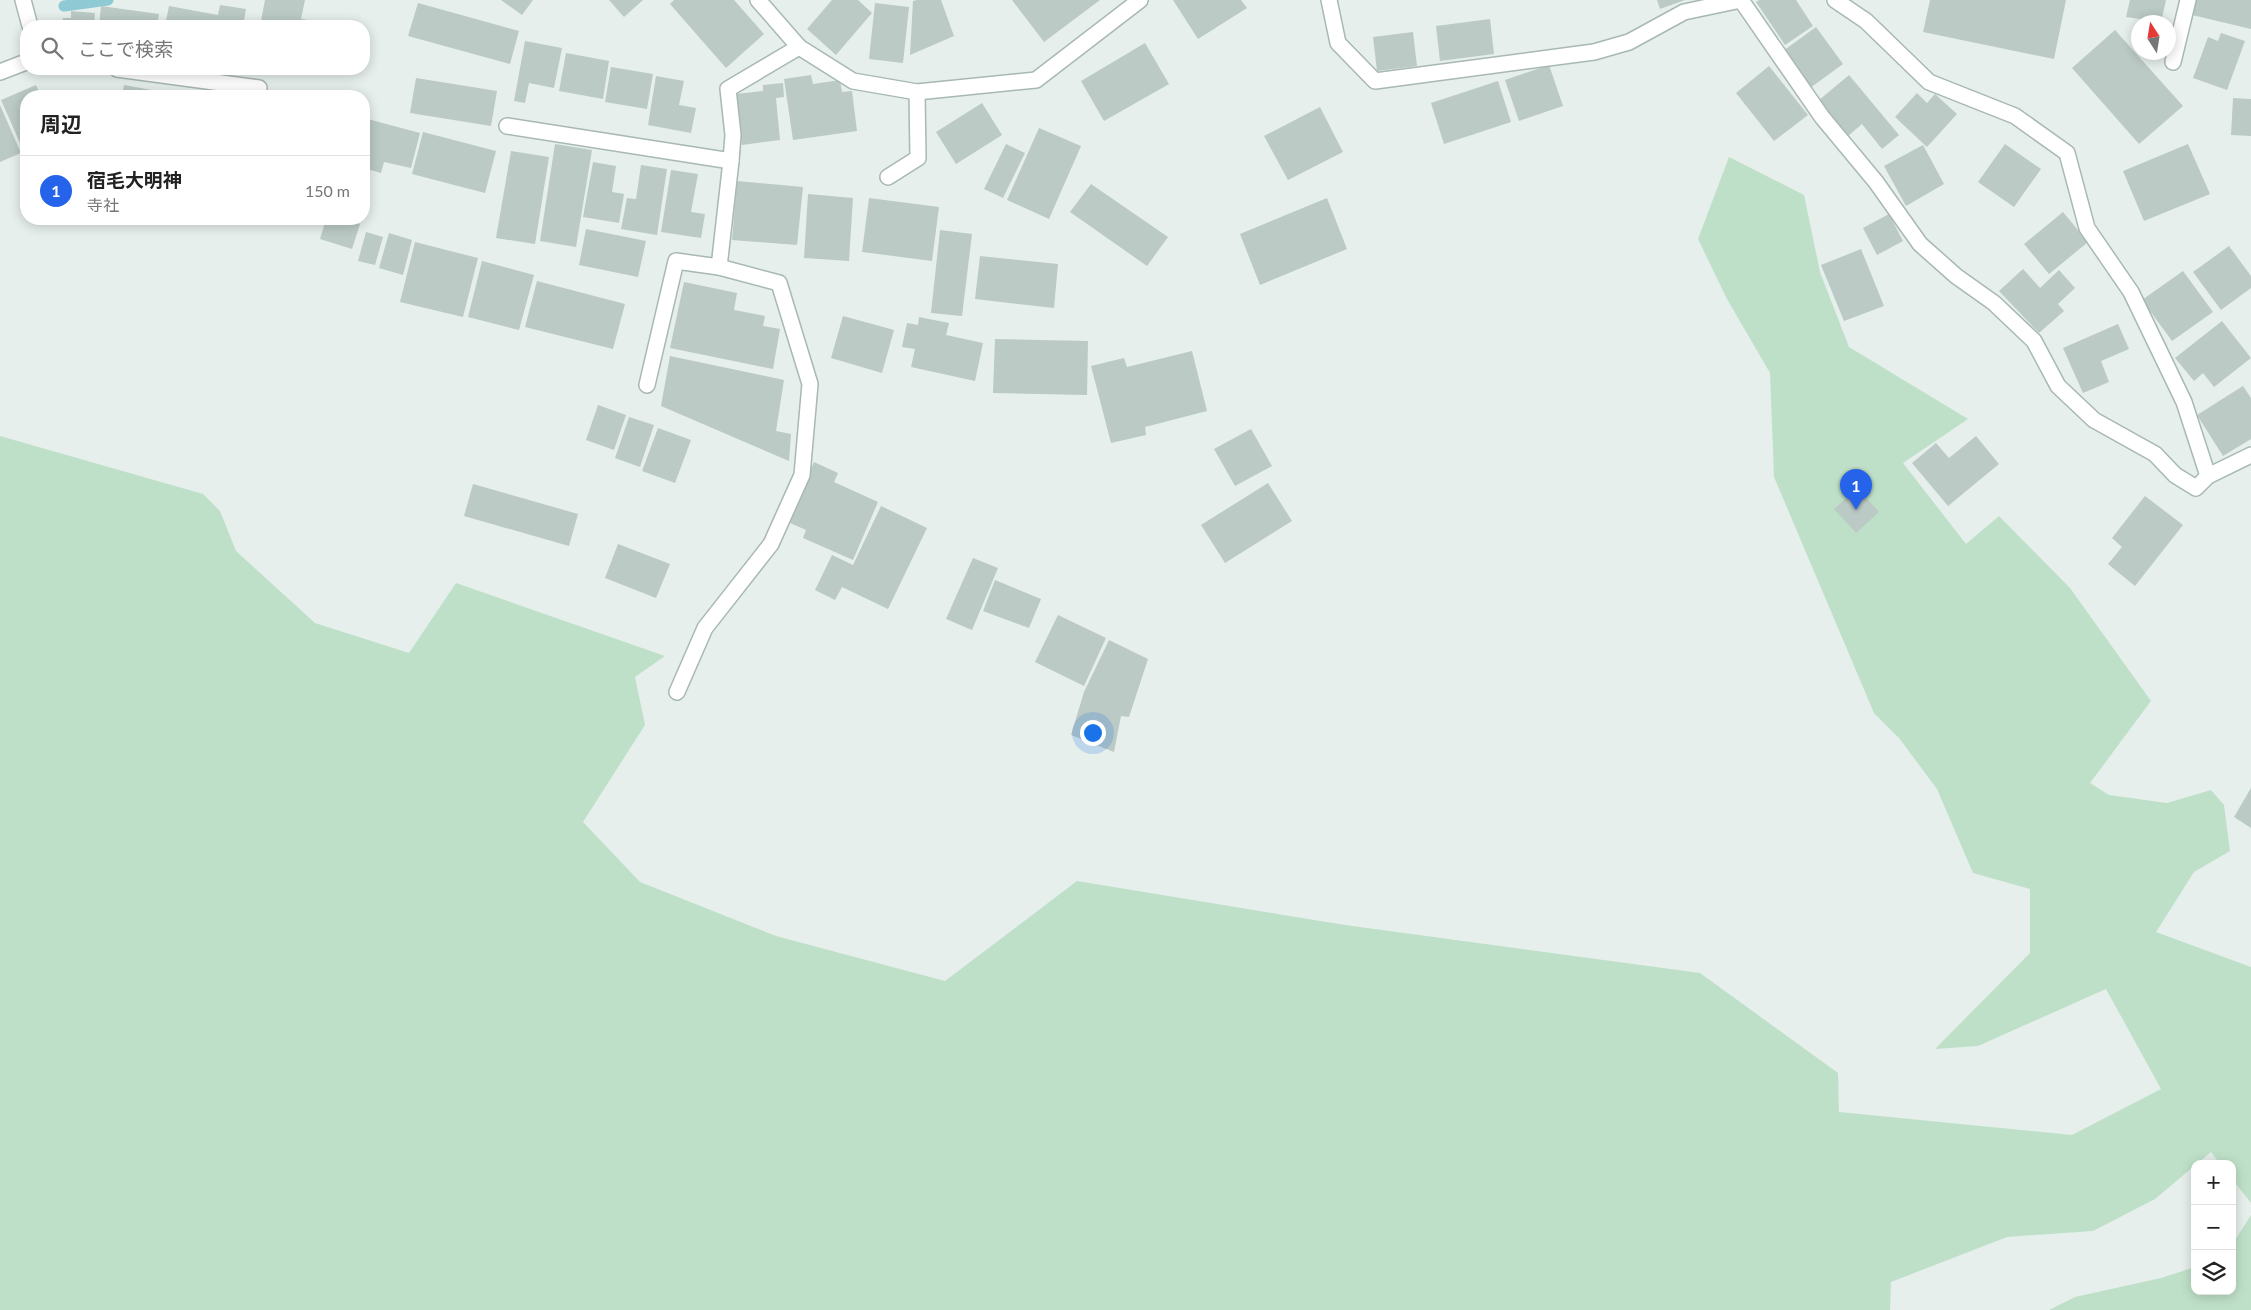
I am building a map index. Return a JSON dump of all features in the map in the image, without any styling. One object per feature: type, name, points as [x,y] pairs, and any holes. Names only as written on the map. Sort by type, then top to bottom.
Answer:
[{"type":"street","points":[[23,0],[28,20]]},
{"type":"street","points":[[758,0],[799,47],[853,81],[917,92],[1036,80],[1140,0]]},
{"type":"street","points":[[1329,0],[1338,43],[1375,81],[1594,52],[1629,42],[1684,12],[1741,0],[1822,117],[1876,182],[1920,244],[1956,276],[1994,303],[2034,341],[2058,386],[2094,420],[2155,454],[2175,475],[2196,488],[2208,476],[2251,455]]},
{"type":"street","points":[[1835,0],[1866,21],[1929,82],[2015,116],[2067,153],[2087,228],[2131,292],[2184,402],[2208,476]]},
{"type":"street","points":[[2173,62],[2188,0]]},
{"type":"street","points":[[720,267],[733,135],[728,89],[799,47]]},
{"type":"street","points":[[0,72],[20,64]]},
{"type":"street","points":[[162,75],[259,88]]},
{"type":"street","points":[[888,177],[918,158],[917,92]]},
{"type":"street","points":[[507,126],[731,161]]},
{"type":"street","points":[[647,385],[676,261],[720,267],[780,283],[810,384],[802,475],[771,544],[705,628],[677,692]]},
{"type":"green space","points":[[1729,157],[1804,195],[1820,272],[1849,347],[1968,419],[1903,463],[1966,544],[1999,516],[2070,588],[2151,701],[2090,783],[2109,795],[2167,803],[2211,790],[2224,805],[2230,851],[2194,872],[2156,932],[2251,967],[2251,1203],[2236,1184],[2236,1160],[2217,1160],[2211,1152],[2201,1160],[2191,1160],[2191,1169],[2155,1199],[2093,1231],[2007,1237],[1891,1282],[1890,1310],[0,1310],[0,436],[203,494],[220,511],[236,551],[315,623],[409,653],[456,583],[665,656],[635,677],[645,725],[583,822],[640,882],[776,936],[945,981],[1077,881],[1345,925],[1700,973],[1838,1073],[1839,1112],[2072,1135],[2161,1089],[2106,989],[1978,1046],[1935,1049],[2030,953],[2030,889],[1973,873],[1937,789],[1899,738],[1874,713],[1774,477],[1770,373],[1727,299],[1698,239]]},
{"type":"green space","points":[[2251,1215],[2251,1310],[2049,1310],[2075,1297],[2161,1278],[2191,1268],[2191,1295],[2236,1295],[2236,1239]]},
{"type":"building","points":[[265,0],[305,0],[301,19],[308,20],[261,20]]},
{"type":"building","points":[[501,0],[533,0],[522,15]]},
{"type":"building","points":[[609,0],[643,0],[624,17]]},
{"type":"building","points":[[674,0],[734,0],[764,34],[726,68],[670,4]]},
{"type":"building","points":[[832,0],[858,0],[872,13],[836,55],[807,29]]},
{"type":"building","points":[[941,0],[954,36],[910,55],[913,1]]},
{"type":"building","points":[[1012,0],[1100,0],[1044,42]]},
{"type":"building","points":[[1173,0],[1241,0],[1247,8],[1198,39]]},
{"type":"building","points":[[1657,0],[1685,0],[1660,9]]},
{"type":"building","points":[[1759,0],[1796,0],[1813,26],[1785,45],[1756,2]]},
{"type":"building","points":[[1930,0],[2066,0],[2054,59],[1923,32]]},
{"type":"building","points":[[2130,0],[2166,0],[2163,15],[2131,15],[2131,18],[2126,17]]},
{"type":"building","points":[[2195,0],[2251,0],[2251,29],[2192,15]]},
{"type":"building","points":[[418,3],[519,31],[510,64],[408,36]]},
{"type":"building","points":[[875,3],[909,7],[903,63],[869,59]]},
{"type":"building","points":[[220,5],[246,9],[244,20],[166,20],[169,6],[218,15]]},
{"type":"building","points":[[101,6],[159,14],[158,20],[100,20]]},
{"type":"building","points":[[71,11],[95,13],[94,20],[63,20],[63,18],[71,18]]},
{"type":"building","points":[[1490,19],[1494,54],[1440,61],[1436,26]]},
{"type":"building","points":[[1816,27],[1843,64],[1810,88],[1783,51]]},
{"type":"building","points":[[2115,30],[2131,48],[2131,60],[2142,60],[2183,106],[2139,144],[2072,68]]},
{"type":"building","points":[[1413,32],[1417,66],[1377,71],[1373,37]]},
{"type":"building","points":[[2221,33],[2245,41],[2227,90],[2193,78],[2208,37],[2218,41]]},
{"type":"building","points":[[525,41],[562,48],[554,88],[529,83],[525,103],[514,101]]},
{"type":"building","points":[[1145,43],[1169,84],[1104,121],[1081,81]]},
{"type":"building","points":[[566,53],[609,61],[603,99],[559,91]]},
{"type":"building","points":[[1549,65],[1563,106],[1519,121],[1505,80]]},
{"type":"building","points":[[1769,66],[1808,115],[1774,141],[1736,93]]},
{"type":"building","points":[[611,67],[653,74],[647,109],[605,102]]},
{"type":"building","points":[[811,75],[813,84],[840,80],[842,92],[852,91],[857,131],[793,140],[784,79]]},
{"type":"building","points":[[1849,75],[1899,135],[1882,149],[1862,124],[1848,136],[1818,101]]},
{"type":"building","points":[[656,76],[684,81],[679,105],[696,108],[691,133],[648,125]]},
{"type":"building","points":[[416,78],[497,91],[491,126],[410,113]]},
{"type":"building","points":[[1498,81],[1511,122],[1444,144],[1431,103]]},
{"type":"building","points":[[783,83],[784,97],[776,98],[780,140],[742,145],[736,94],[763,91],[763,85]]},
{"type":"building","points":[[36,85],[38,90],[24,90]]},
{"type":"building","points":[[124,85],[152,90],[123,90]]},
{"type":"building","points":[[20,92],[20,143],[1,100]]},
{"type":"building","points":[[1917,93],[1927,103],[1935,94],[1957,114],[1927,147],[1895,117]]},
{"type":"building","points":[[2233,98],[2251,99],[2251,136],[2231,135]]},
{"type":"building","points":[[982,103],[1002,135],[956,164],[936,132]]},
{"type":"building","points":[[0,105],[20,153],[0,162]]},
{"type":"building","points":[[1320,107],[1343,152],[1288,180],[1264,136]]},
{"type":"building","points":[[370,120],[420,133],[411,168],[384,162],[381,173],[370,170]]},
{"type":"building","points":[[1039,128],[1081,146],[1049,219],[1007,200]]},
{"type":"building","points":[[423,132],[496,151],[485,193],[412,174]]},
{"type":"building","points":[[555,144],[592,150],[576,247],[540,241]]},
{"type":"building","points":[[1006,144],[1025,153],[1003,198],[984,189]]},
{"type":"building","points":[[2005,144],[2041,169],[2014,207],[1978,182]]},
{"type":"building","points":[[2188,144],[2210,194],[2144,221],[2123,171]]},
{"type":"building","points":[[1923,145],[1944,184],[1906,206],[1884,166]]},
{"type":"building","points":[[511,151],[549,157],[535,244],[496,238]]},
{"type":"building","points":[[593,162],[616,166],[612,192],[624,194],[619,223],[583,217]]},
{"type":"building","points":[[641,165],[667,169],[657,235],[621,229],[627,198],[636,199]]},
{"type":"building","points":[[671,170],[698,174],[691,212],[705,214],[701,238],[661,232]]},
{"type":"building","points":[[737,181],[803,187],[797,245],[732,240]]},
{"type":"building","points":[[1091,184],[1168,237],[1147,266],[1070,212]]},
{"type":"building","points":[[808,194],[853,198],[849,261],[804,258]]},
{"type":"building","points":[[869,198],[939,207],[932,261],[862,252]]},
{"type":"building","points":[[1327,198],[1347,249],[1260,285],[1240,234]]},
{"type":"building","points":[[2063,212],[2088,242],[2049,274],[2024,244]]},
{"type":"building","points":[[1889,214],[1903,241],[1877,255],[1863,228]]},
{"type":"building","points":[[324,225],[360,225],[352,249],[320,239]]},
{"type":"building","points":[[586,229],[646,241],[638,277],[579,265]]},
{"type":"building","points":[[940,230],[972,234],[962,316],[931,313]]},
{"type":"building","points":[[366,232],[383,237],[375,265],[358,261]]},
{"type":"building","points":[[389,233],[412,240],[403,275],[379,268]]},
{"type":"building","points":[[415,242],[478,258],[463,317],[400,302]]},
{"type":"building","points":[[2229,246],[2251,276],[2251,288],[2221,310],[2193,272]]},
{"type":"building","points":[[1861,249],[1884,306],[1844,321],[1821,265]]},
{"type":"building","points":[[980,256],[1058,264],[1054,308],[975,299]]},
{"type":"building","points":[[482,261],[534,275],[519,330],[468,317]]},
{"type":"building","points":[[2023,269],[2040,288],[2059,270],[2075,288],[2058,304],[2064,311],[2039,333],[1999,291]]},
{"type":"building","points":[[2183,271],[2213,312],[2172,341],[2142,300]]},
{"type":"building","points":[[537,281],[625,304],[613,349],[525,327]]},
{"type":"building","points":[[684,282],[737,293],[734,310],[765,316],[763,326],[780,329],[773,369],[670,348]]},
{"type":"building","points":[[843,316],[894,330],[882,373],[831,358]]},
{"type":"building","points":[[919,317],[949,323],[946,335],[983,343],[975,381],[911,367],[915,349],[902,347],[907,323],[918,325]]},
{"type":"building","points":[[2222,321],[2251,358],[2214,387],[2203,373],[2194,381],[2175,358]]},
{"type":"building","points":[[2118,324],[2129,349],[2101,361],[2109,382],[2083,393],[2063,348]]},
{"type":"building","points":[[995,339],[1088,341],[1087,395],[993,393]]},
{"type":"building","points":[[1192,351],[1207,411],[1145,427],[1146,435],[1111,443],[1091,366],[1124,358],[1127,367]]},
{"type":"building","points":[[670,356],[784,380],[776,431],[791,434],[789,461],[661,406]]},
{"type":"building","points":[[2243,386],[2251,398],[2251,439],[2223,456],[2197,415]]},
{"type":"building","points":[[598,405],[626,415],[614,450],[586,440]]},
{"type":"building","points":[[629,417],[654,425],[640,467],[615,458]]},
{"type":"building","points":[[658,428],[691,440],[675,483],[642,471]]},
{"type":"building","points":[[1251,429],[1272,466],[1235,486],[1214,449]]},
{"type":"building","points":[[1976,436],[1999,464],[1948,506],[1912,463],[1936,443],[1949,458]]},
{"type":"building","points":[[814,462],[838,473],[834,482],[878,502],[853,560],[803,538],[806,530],[788,522]]},
{"type":"building","points":[[1268,483],[1292,521],[1225,563],[1201,525]]},
{"type":"building","points":[[473,484],[578,514],[569,546],[464,516]]},
{"type":"building","points":[[1857,488],[1879,512],[1856,533],[1834,509]]},
{"type":"building","points":[[2145,496],[2183,525],[2135,586],[2108,564],[2122,547],[2112,538]]},
{"type":"building","points":[[881,506],[927,528],[888,609],[842,587],[835,600],[815,590],[832,555],[853,565]]},
{"type":"building","points":[[618,544],[670,564],[656,598],[605,578]]},
{"type":"building","points":[[973,558],[998,568],[972,630],[946,619]]},
{"type":"building","points":[[995,580],[1041,599],[1029,628],[983,611]]},
{"type":"building","points":[[1058,615],[1106,638],[1084,686],[1035,662]]},
{"type":"building","points":[[1109,640],[1148,659],[1129,717],[1121,716],[1114,752],[1071,735],[1084,692]]},
{"type":"building","points":[[2251,788],[2251,828],[2234,817]]},
{"type":"waterway","points":[[64,6],[108,0]]},
{"type":"place","name":"宿毛大明神","points":[[1856,510]]}]
